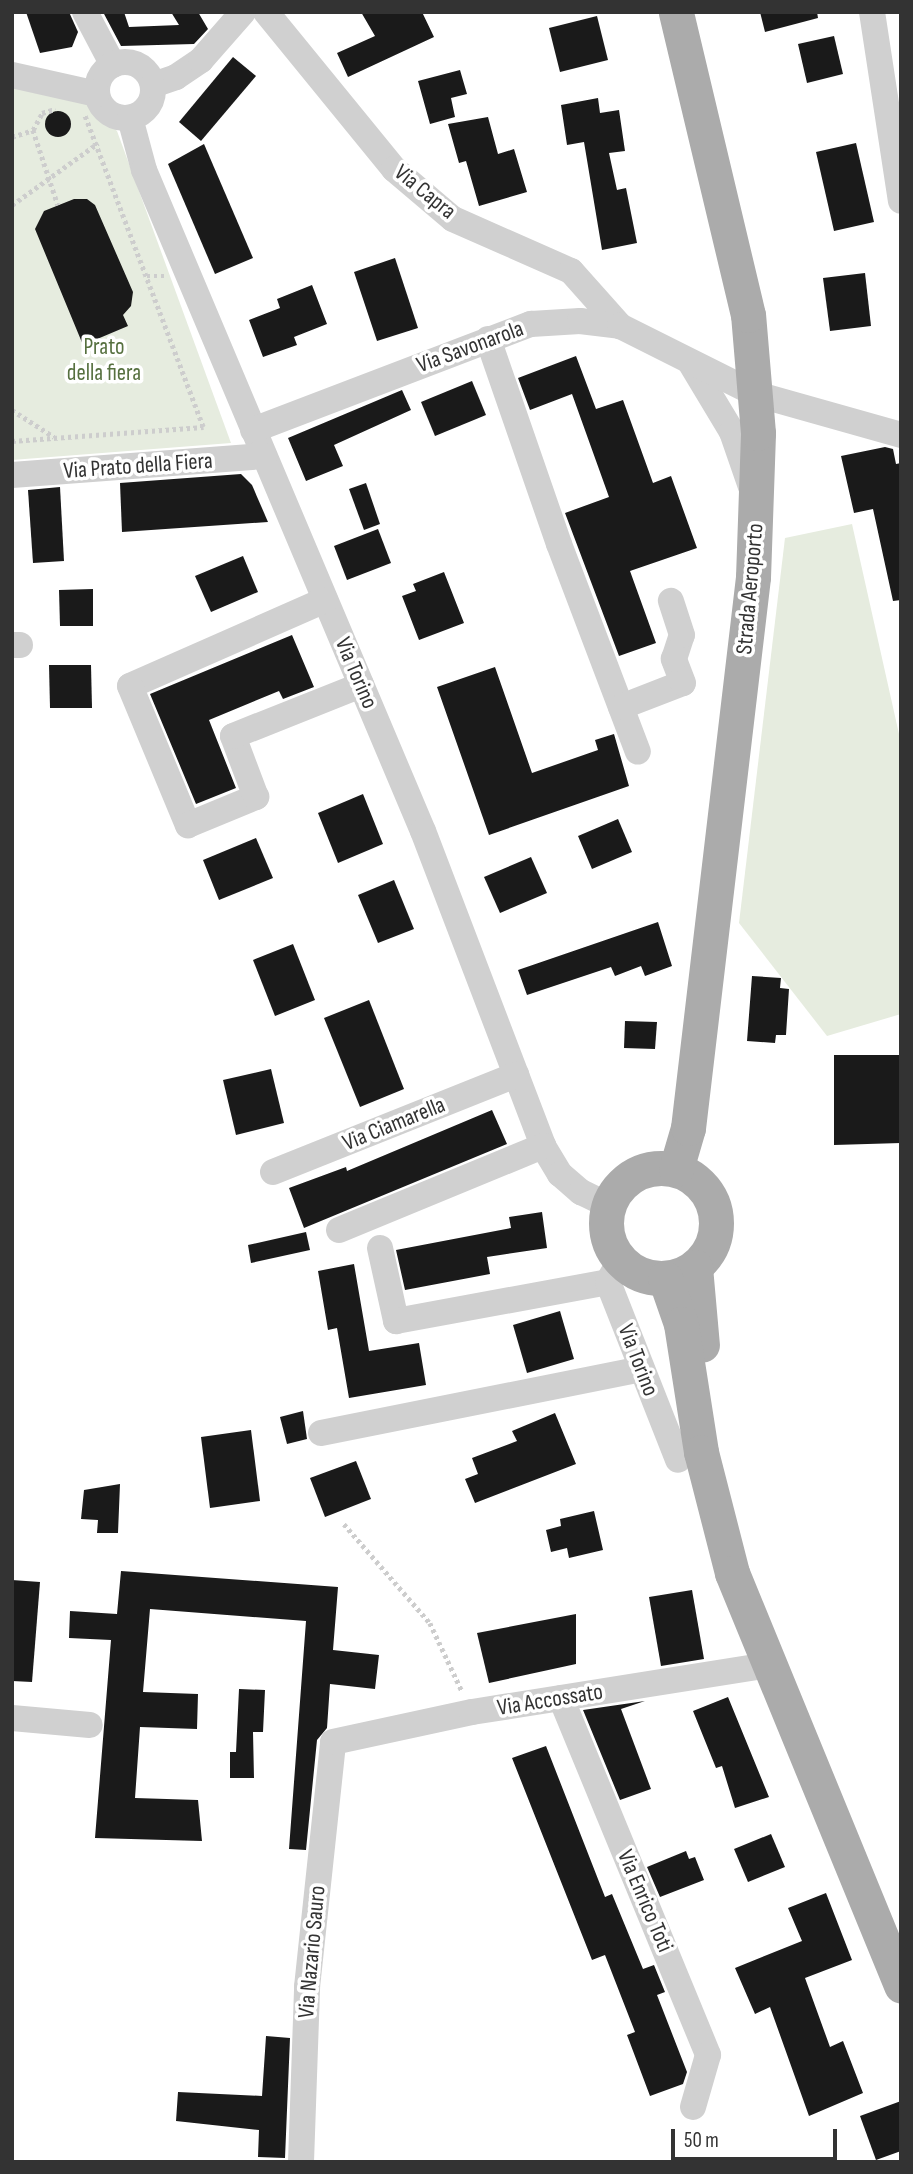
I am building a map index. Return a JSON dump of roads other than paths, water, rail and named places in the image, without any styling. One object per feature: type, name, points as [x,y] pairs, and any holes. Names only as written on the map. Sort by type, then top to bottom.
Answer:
[{"type":"main road","name":"Strada Aeroporto","points":[[676,12],[748,315],[756,394],[758,506],[688,1128],[676,1169]]},
{"type":"main road","points":[[676,1169],[703,1186],[716,1216],[713,1244],[680,1272],[640,1274],[614,1271],[606,1224],[608,1205],[616,1190],[643,1171],[676,1169]]},
{"type":"main road","points":[[680,1272],[681,1324],[715,1521],[769,1665],[901,1986]]},
{"type":"main road","points":[[680,1272],[746,1559],[901,1925]]},
{"type":"street","points":[[85,12],[113,65]]},
{"type":"street","name":"Via Capra","points":[[266,12],[394,169],[453,219],[570,271],[620,326]]},
{"type":"street","points":[[872,12],[889,36],[900,196]]},
{"type":"street","points":[[153,85],[187,71],[234,16]]},
{"type":"street","points":[[96,94],[100,77],[113,65],[138,65],[153,85]]},
{"type":"street","points":[[12,75],[96,94],[112,116],[130,118],[146,110],[153,85]]},
{"type":"street","name":"Via Torino","points":[[130,118],[136,150],[361,685],[543,1146],[560,1174],[581,1192],[608,1205]]},
{"type":"street","name":"Via Savonarola","points":[[253,430],[531,324],[580,321],[620,326],[756,394],[901,435]]},
{"type":"street","points":[[488,339],[638,752]]},
{"type":"street","points":[[689,360],[732,432],[758,506]]},
{"type":"street","name":"Via Prato della Fiera","points":[[12,475],[264,456]]},
{"type":"street","points":[[325,600],[130,686],[188,825],[256,797],[233,737],[361,685]]},
{"type":"street","points":[[621,707],[683,683],[674,659],[682,635],[671,601]]},
{"type":"street","name":"Via Ciamarella","points":[[273,1172],[516,1075]]},
{"type":"street","points":[[339,1230],[543,1146]]},
{"type":"street","points":[[380,1248],[396,1321],[614,1271]]},
{"type":"street","name":"Via Torino","points":[[614,1271],[642,1369],[678,1460]]},
{"type":"street","points":[[321,1433],[642,1369]]},
{"type":"street","name":"Via Accossato","points":[[333,1742],[472,1712],[769,1665]]},
{"type":"street","name":"Via Enrico Toti","points":[[561,1699],[708,2055],[693,2107]]},
{"type":"street","points":[[12,1718],[90,1726]]},
{"type":"street","name":"Via Nazario Sauro","points":[[301,2162],[307,1987],[333,1742]]},
{"type":"park label","name":"Prato della fiera","points":[[104,360]]}]
